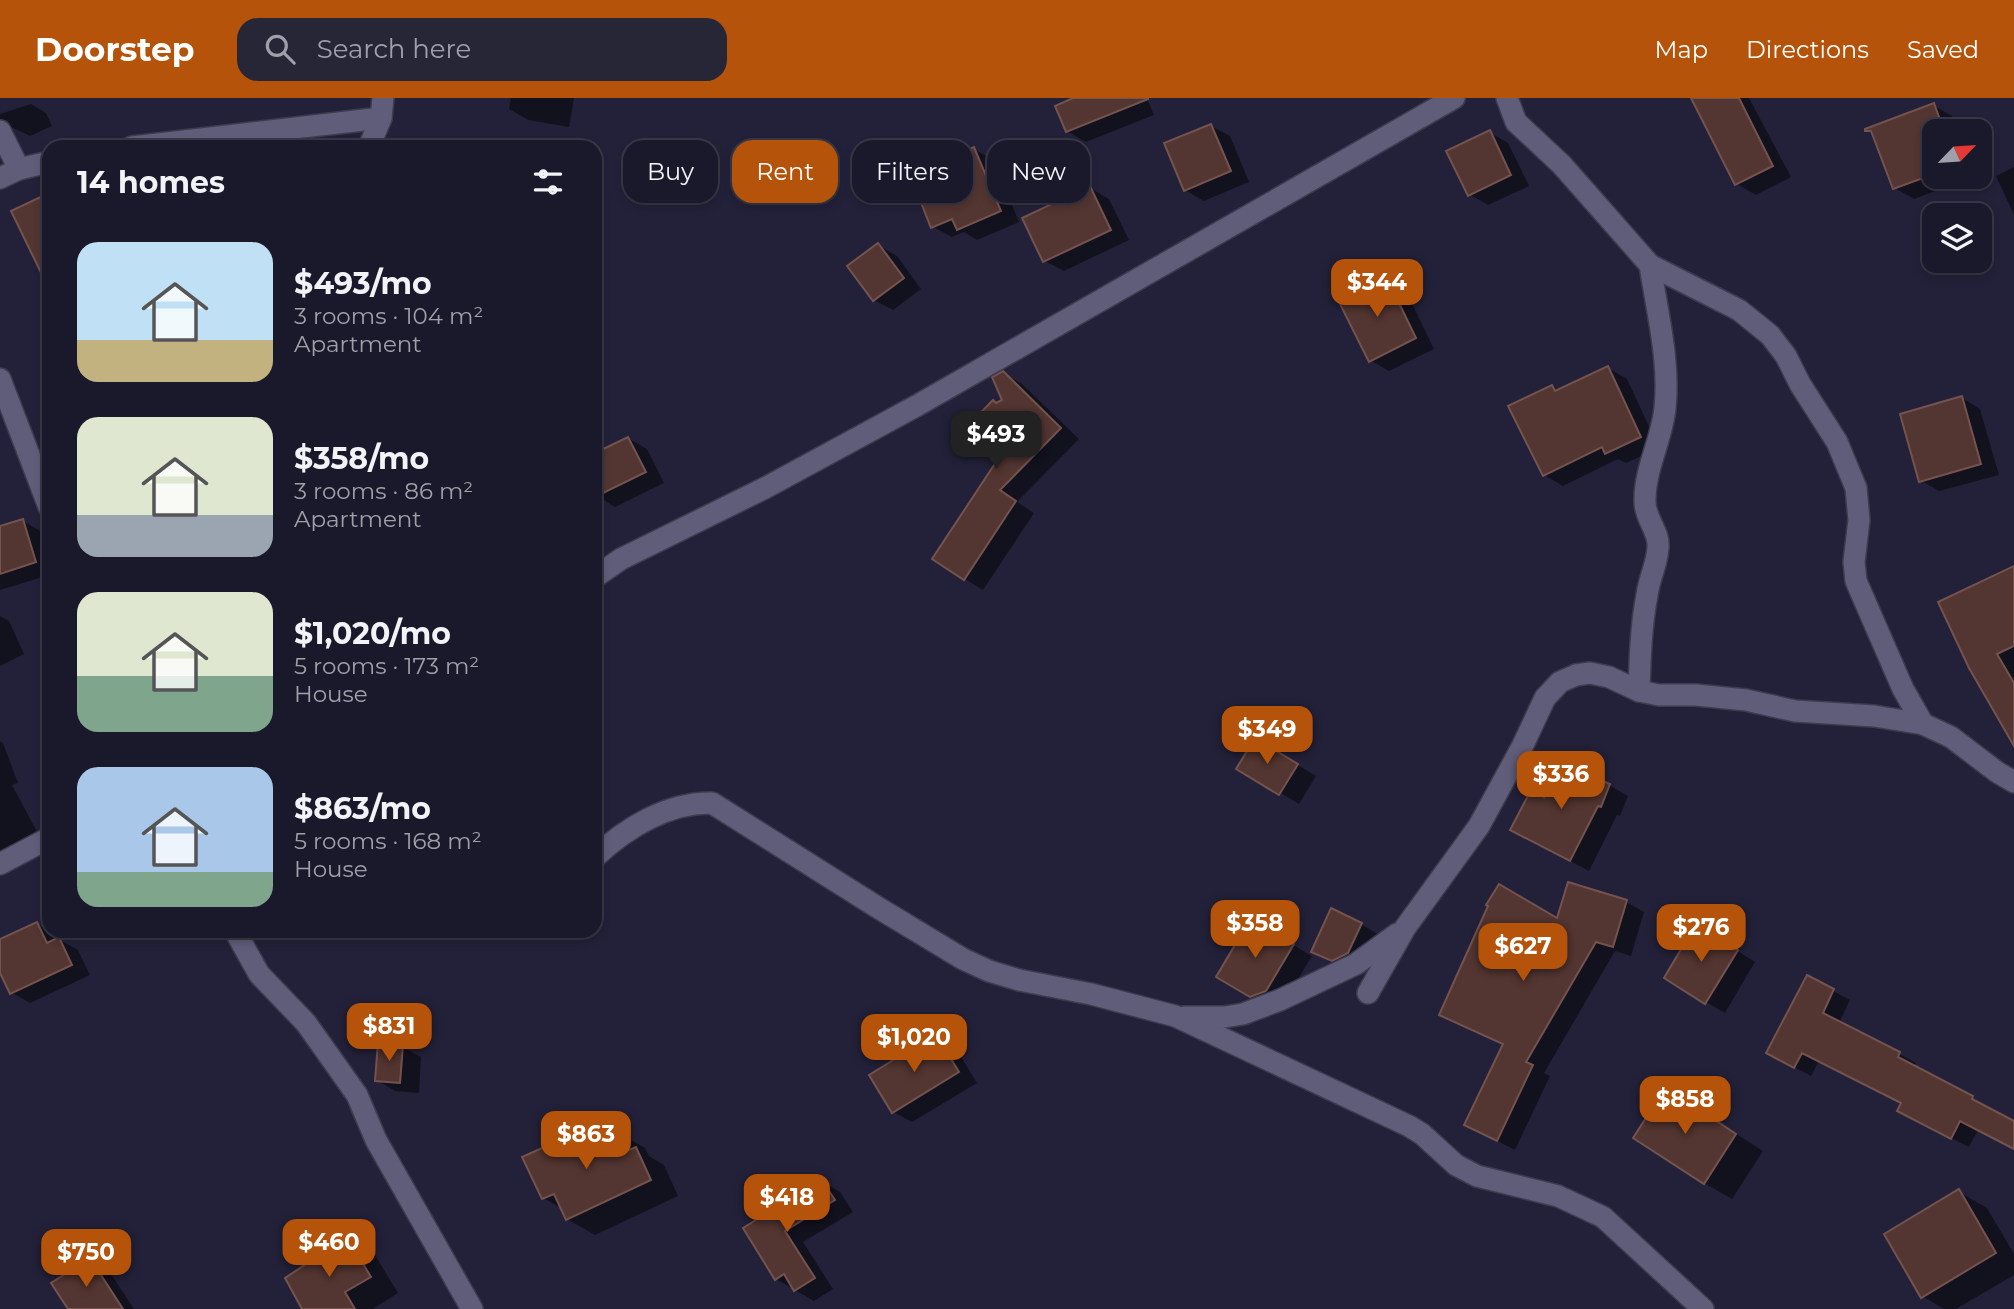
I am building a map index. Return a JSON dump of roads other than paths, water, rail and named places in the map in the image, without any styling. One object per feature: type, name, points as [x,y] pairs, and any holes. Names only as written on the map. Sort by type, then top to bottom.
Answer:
[{"type":"street","points":[[602,571],[621,559],[765,488],[918,405],[1454,98]]},
{"type":"street","points":[[1507,98],[1516,122],[1562,165],[1650,265],[1739,310],[1770,335],[1786,356],[1800,384],[1837,442],[1856,488],[1859,505],[1854,562],[1856,582],[1903,689],[1923,724]]},
{"type":"street","points":[[177,140],[382,108],[371,140]]},
{"type":"street","points":[[0,131],[9,174],[42,164]]},
{"type":"street","points":[[1639,691],[1643,622],[1658,547],[1644,500],[1665,410],[1666,366],[1650,265]]},
{"type":"street","points":[[0,379],[42,489]]},
{"type":"street","points":[[1368,993],[1405,928],[1479,826],[1545,698],[1560,682],[1576,675],[1590,673],[1609,677],[1639,691],[1659,695],[1696,695],[1745,700],[1795,711],[1874,716],[1923,724],[1951,737],[2014,782]]},
{"type":"street","points":[[602,850],[652,817],[694,803],[712,803],[877,907],[989,971],[1019,981],[1091,994],[1175,1016],[1409,1126],[1457,1165],[1477,1176],[1558,1196],[1604,1217],[1703,1309]]},
{"type":"street","points":[[0,864],[42,842]]},
{"type":"street","points":[[1175,1016],[1226,1017],[1280,1000],[1356,964],[1405,928]]},
{"type":"street","points":[[239,938],[258,974],[306,1023],[358,1095],[376,1140],[472,1309]]}]
